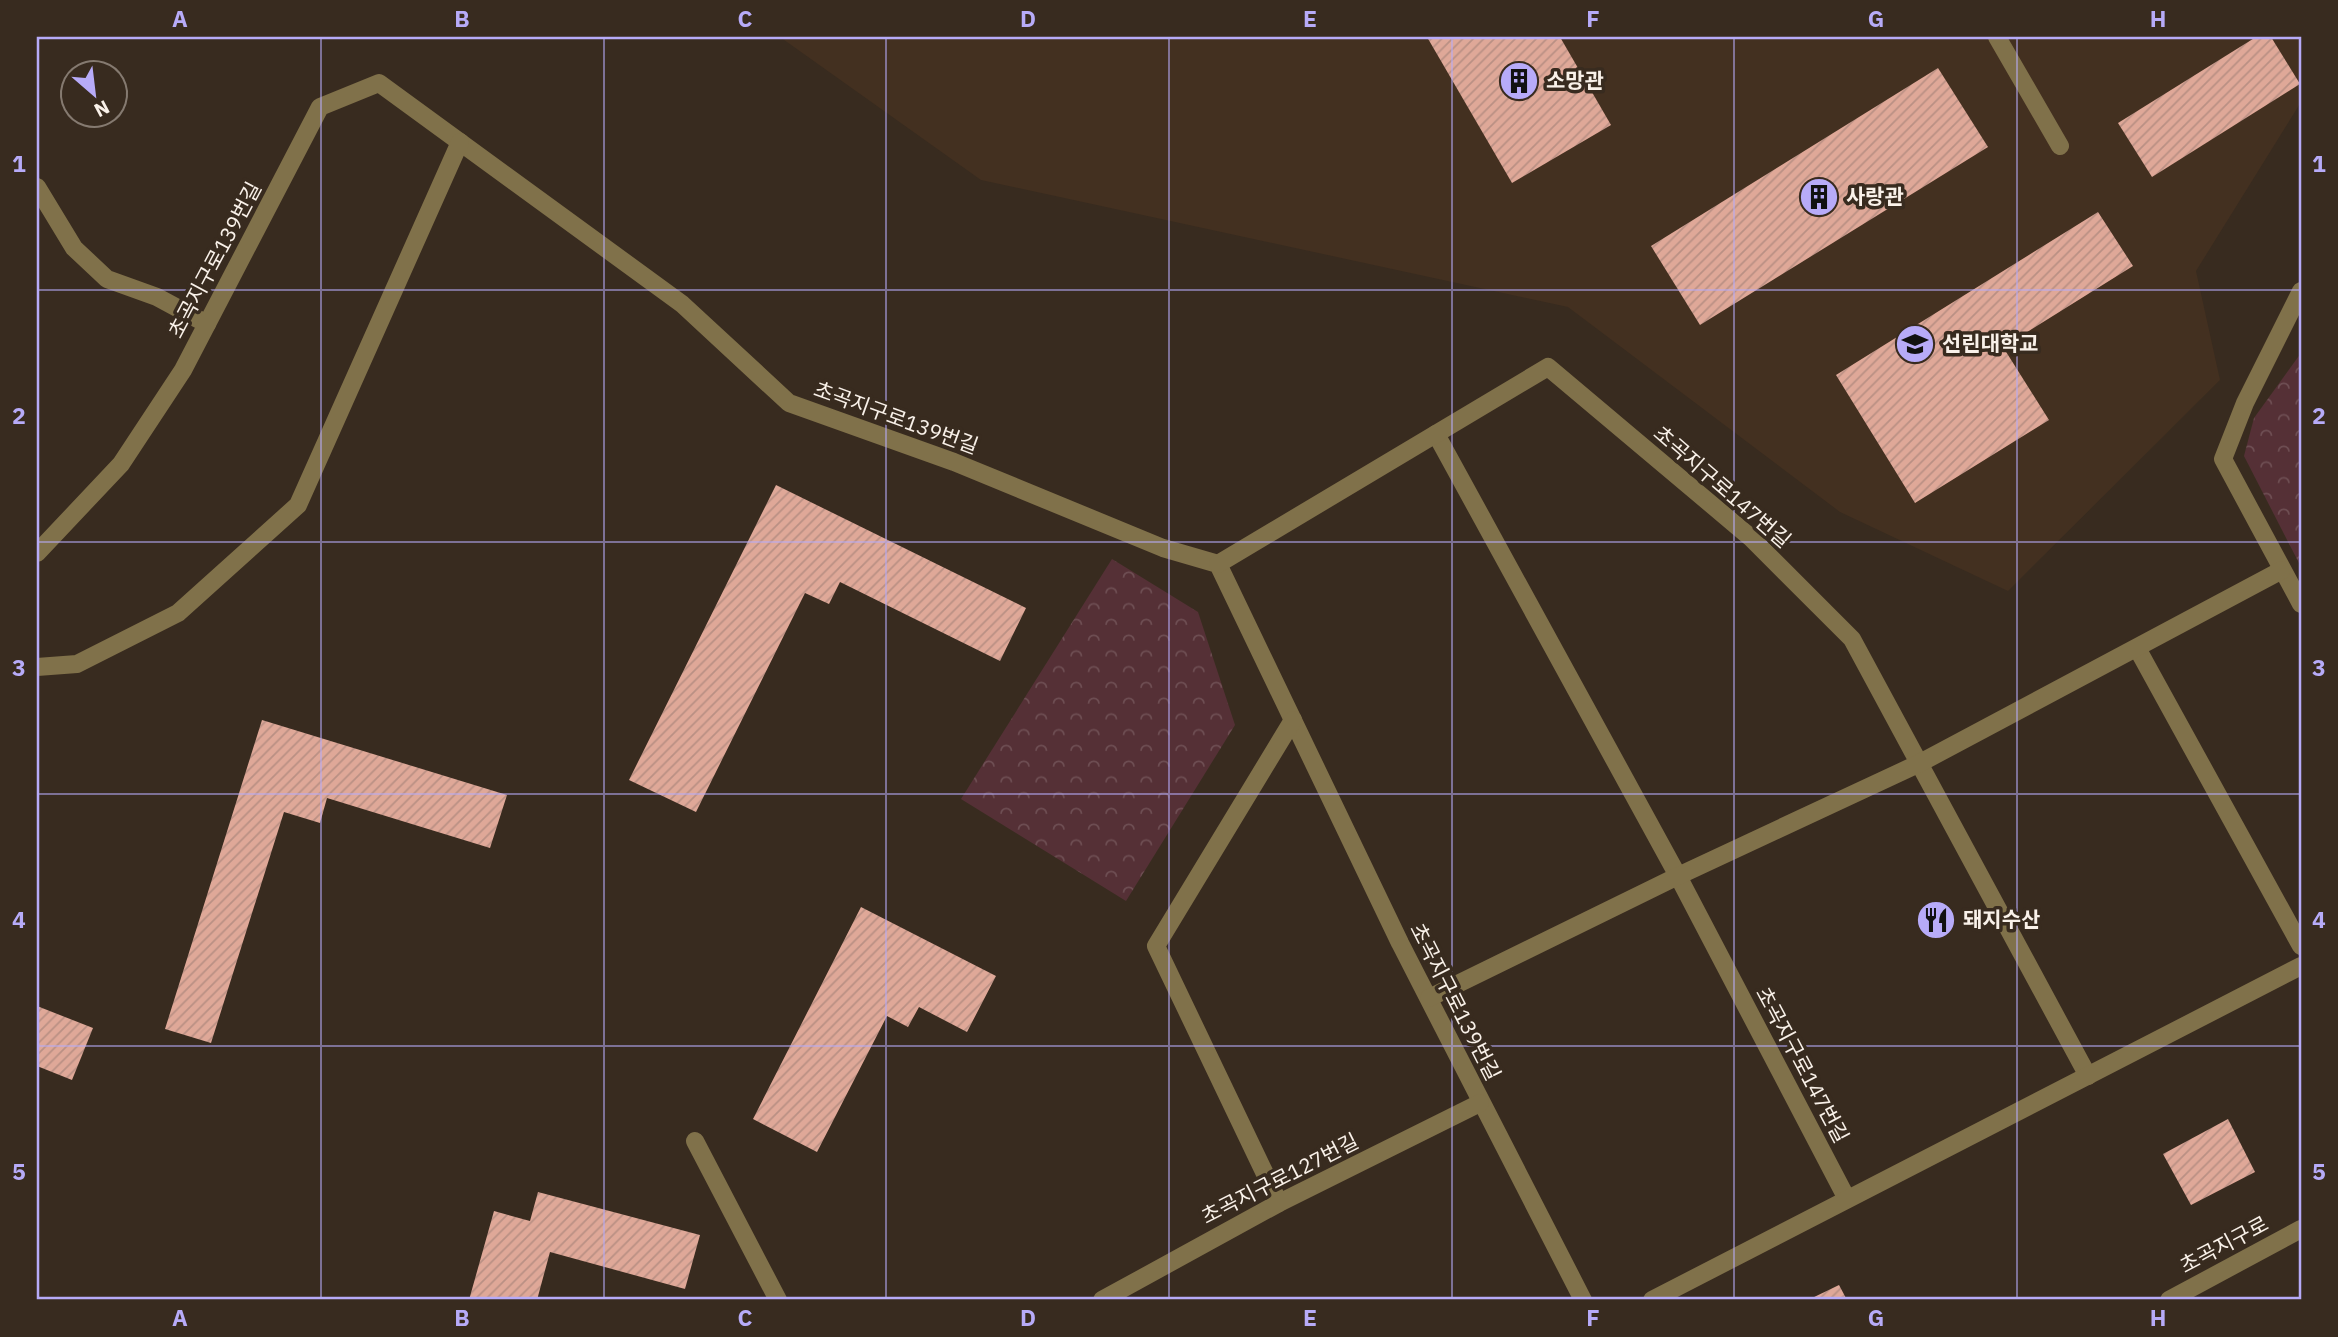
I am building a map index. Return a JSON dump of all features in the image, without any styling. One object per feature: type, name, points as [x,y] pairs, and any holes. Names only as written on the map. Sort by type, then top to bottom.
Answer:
[{"type":"street","points":[[1997,37],[2060,146]]},
{"type":"street","name":"초곡지구로139번길","points":[[37,553],[121,464],[183,370],[320,107],[379,83],[682,304],[789,403],[954,462],[1163,548],[1218,564],[1480,1103],[1583,1300]]},
{"type":"street","points":[[37,667],[77,664],[178,613],[298,505],[460,142]]},
{"type":"street","points":[[37,187],[74,248],[107,279],[157,297],[207,324]]},
{"type":"street","points":[[2301,291],[2245,403],[2223,459],[2301,604]]},
{"type":"street","name":"초곡지구로147번길","points":[[1218,564],[1548,368],[1749,537],[1852,639],[2088,1076]]},
{"type":"street","name":"초곡지구로147번길","points":[[1436,434],[1678,876],[1847,1199]]},
{"type":"street","points":[[1429,998],[1678,876],[1920,763],[2282,570]]},
{"type":"street","points":[[2137,648],[2301,946]]},
{"type":"street","points":[[1279,1203],[1156,946],[1293,720]]},
{"type":"street","points":[[1652,1300],[2301,966]]},
{"type":"street","name":"초곡지구로127번길","points":[[1102,1300],[1279,1203],[1480,1103]]},
{"type":"street","points":[[695,1141],[778,1300]]},
{"type":"street","name":"초곡지구로","points":[[2169,1300],[2301,1230]]},
{"type":"shaded area","name":"선린대학교","points":[[780,37],[2301,37],[2301,102],[2196,271],[2220,380],[2008,591],[1840,512],[1568,307],[981,180]]},
{"type":"green space","points":[[2301,353],[2301,567],[2244,456],[2254,418]]},
{"type":"green space","points":[[1112,559],[1198,612],[1235,725],[1126,901],[961,799]]},
{"type":"building","name":"소망관","points":[[1427,37],[1560,37],[1611,125],[1512,183]]},
{"type":"building","points":[[2256,37],[2271,37],[2300,84],[2152,177],[2118,123]]},
{"type":"building","name":"사랑관","points":[[1938,68],[1988,147],[1700,325],[1651,246]]},
{"type":"building","points":[[2098,212],[2133,266],[2003,347],[2049,420],[1915,503],[1836,375]]},
{"type":"building","points":[[776,485],[1026,608],[1000,661],[840,582],[829,604],[805,593],[696,812],[629,780]]},
{"type":"building","points":[[262,720],[507,795],[490,848],[327,798],[320,823],[284,812],[211,1043],[165,1029]]},
{"type":"building","points":[[861,907],[996,976],[967,1032],[919,1007],[908,1027],[887,1016],[817,1152],[753,1119]]},
{"type":"building","points":[[37,1006],[93,1028],[72,1080],[37,1066]]},
{"type":"building","points":[[2228,1119],[2255,1172],[2191,1205],[2163,1154]]},
{"type":"building","points":[[538,1192],[700,1235],[685,1289],[550,1252],[537,1300],[469,1300],[494,1211],[530,1221]]},
{"type":"building","points":[[1839,1285],[1847,1300],[1808,1300]]},
{"type":"place","name":"소망관","points":[[1519,81]]},
{"type":"place","name":"사랑관","points":[[1819,197]]},
{"type":"place","name":"선린대학교","points":[[1915,344]]},
{"type":"place","name":"돼지수산","points":[[1936,920]]}]
